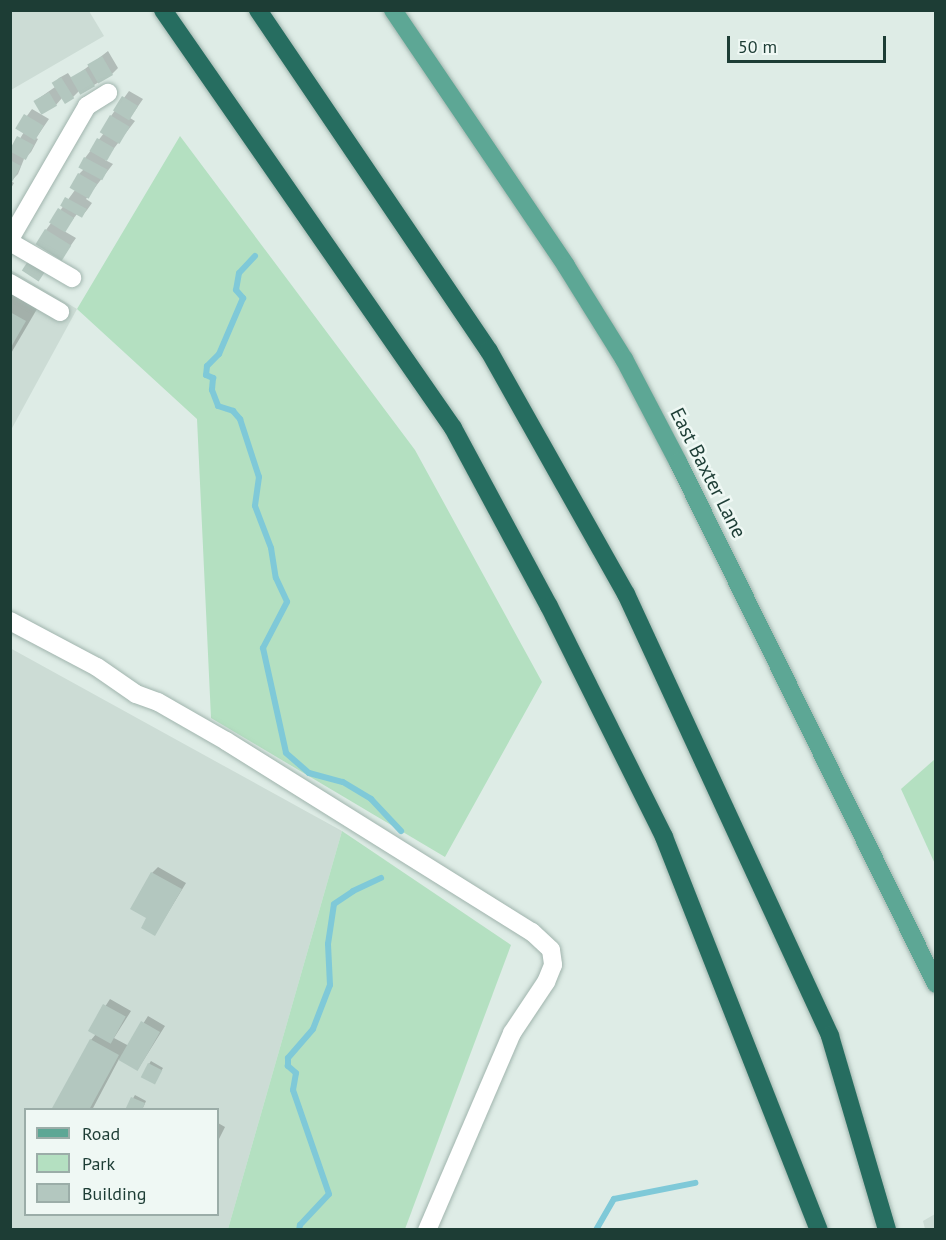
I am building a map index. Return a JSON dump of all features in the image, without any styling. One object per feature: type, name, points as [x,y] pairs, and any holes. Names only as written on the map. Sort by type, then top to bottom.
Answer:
[{"type":"highway","points":[[153,10],[207,75]]},
{"type":"highway","points":[[163,10],[453,428],[543,596],[664,837],[819,1230]]},
{"type":"highway","points":[[258,10],[489,351],[627,594],[830,1035],[887,1230]]},
{"type":"main road","name":"East Baxter Lane","points":[[393,10],[566,266],[624,359],[678,462],[936,984]]},
{"type":"street","points":[[72,278],[10,240],[87,106],[108,93]]},
{"type":"street","points":[[10,283],[60,312]]},
{"type":"street","points":[[10,621],[97,667],[136,694],[158,702],[226,741],[532,932],[551,950],[553,965],[546,982],[512,1033],[427,1230]]},
{"type":"shaded area","points":[[11,10],[89,11],[104,36],[11,90]]},
{"type":"shaded area","points":[[11,270],[77,309],[11,430]]},
{"type":"shaded area","points":[[10,648],[342,831],[228,1229],[11,1229]]},
{"type":"shaded area","points":[[935,1214],[935,1229],[925,1229],[923,1221]]},
{"type":"green space","points":[[180,136],[415,450],[542,682],[445,857],[211,718],[197,419],[77,309]]},
{"type":"green space","points":[[935,759],[935,864],[901,789]]},
{"type":"green space","points":[[342,831],[511,945],[405,1229],[228,1229]]},
{"type":"building","points":[[102,56],[113,75],[98,84],[87,64]]},
{"type":"building","points":[[85,69],[95,86],[80,95],[70,78]]},
{"type":"building","points":[[61,77],[74,98],[65,104],[52,83]]},
{"type":"building","points":[[49,92],[57,106],[41,115],[33,101]]},
{"type":"building","points":[[122,96],[138,106],[129,120],[113,110]]},
{"type":"building","points":[[24,114],[44,126],[35,140],[15,129]]},
{"type":"building","points":[[110,115],[130,127],[119,144],[100,132]]},
{"type":"building","points":[[17,136],[34,145],[26,160],[10,152]]},
{"type":"building","points":[[97,138],[114,148],[107,161],[90,151]]},
{"type":"building","points":[[84,157],[108,170],[102,180],[78,168]]},
{"type":"building","points":[[10,160],[21,166],[12,182],[10,181]]},
{"type":"building","points":[[78,173],[97,184],[89,199],[70,188]]},
{"type":"building","points":[[65,197],[87,209],[82,218],[60,206]]},
{"type":"building","points":[[58,208],[74,218],[65,232],[49,222]]},
{"type":"building","points":[[45,229],[71,245],[62,261],[35,244]]},
{"type":"building","points":[[30,258],[47,269],[39,281],[22,271]]},
{"type":"building","points":[[10,312],[26,321],[10,349]]},
{"type":"building","points":[[151,872],[182,889],[155,936],[141,928],[146,918],[130,909]]},
{"type":"building","points":[[103,1004],[126,1017],[111,1044],[88,1031]]},
{"type":"building","points":[[141,1021],[160,1032],[138,1071],[119,1060]]},
{"type":"building","points":[[90,1039],[119,1055],[90,1108],[52,1108]]},
{"type":"building","points":[[148,1063],[162,1070],[155,1085],[141,1077]]},
{"type":"building","points":[[131,1097],[145,1103],[143,1108],[126,1108]]},
{"type":"waterway","points":[[255,256],[239,273],[236,290],[243,298],[219,354],[207,366],[206,375],[213,378],[212,390],[218,406],[233,411],[240,419],[259,477],[255,506],[271,548],[276,578],[287,602],[263,648],[286,753],[309,773],[343,782],[371,799],[401,831]]},
{"type":"waterway","points":[[299,1230],[300,1225],[329,1194],[293,1090],[296,1073],[288,1066],[288,1058],[313,1029],[330,985],[328,944],[334,904],[353,891],[381,878]]},
{"type":"waterway","points":[[596,1230],[614,1199],[695,1183]]}]
